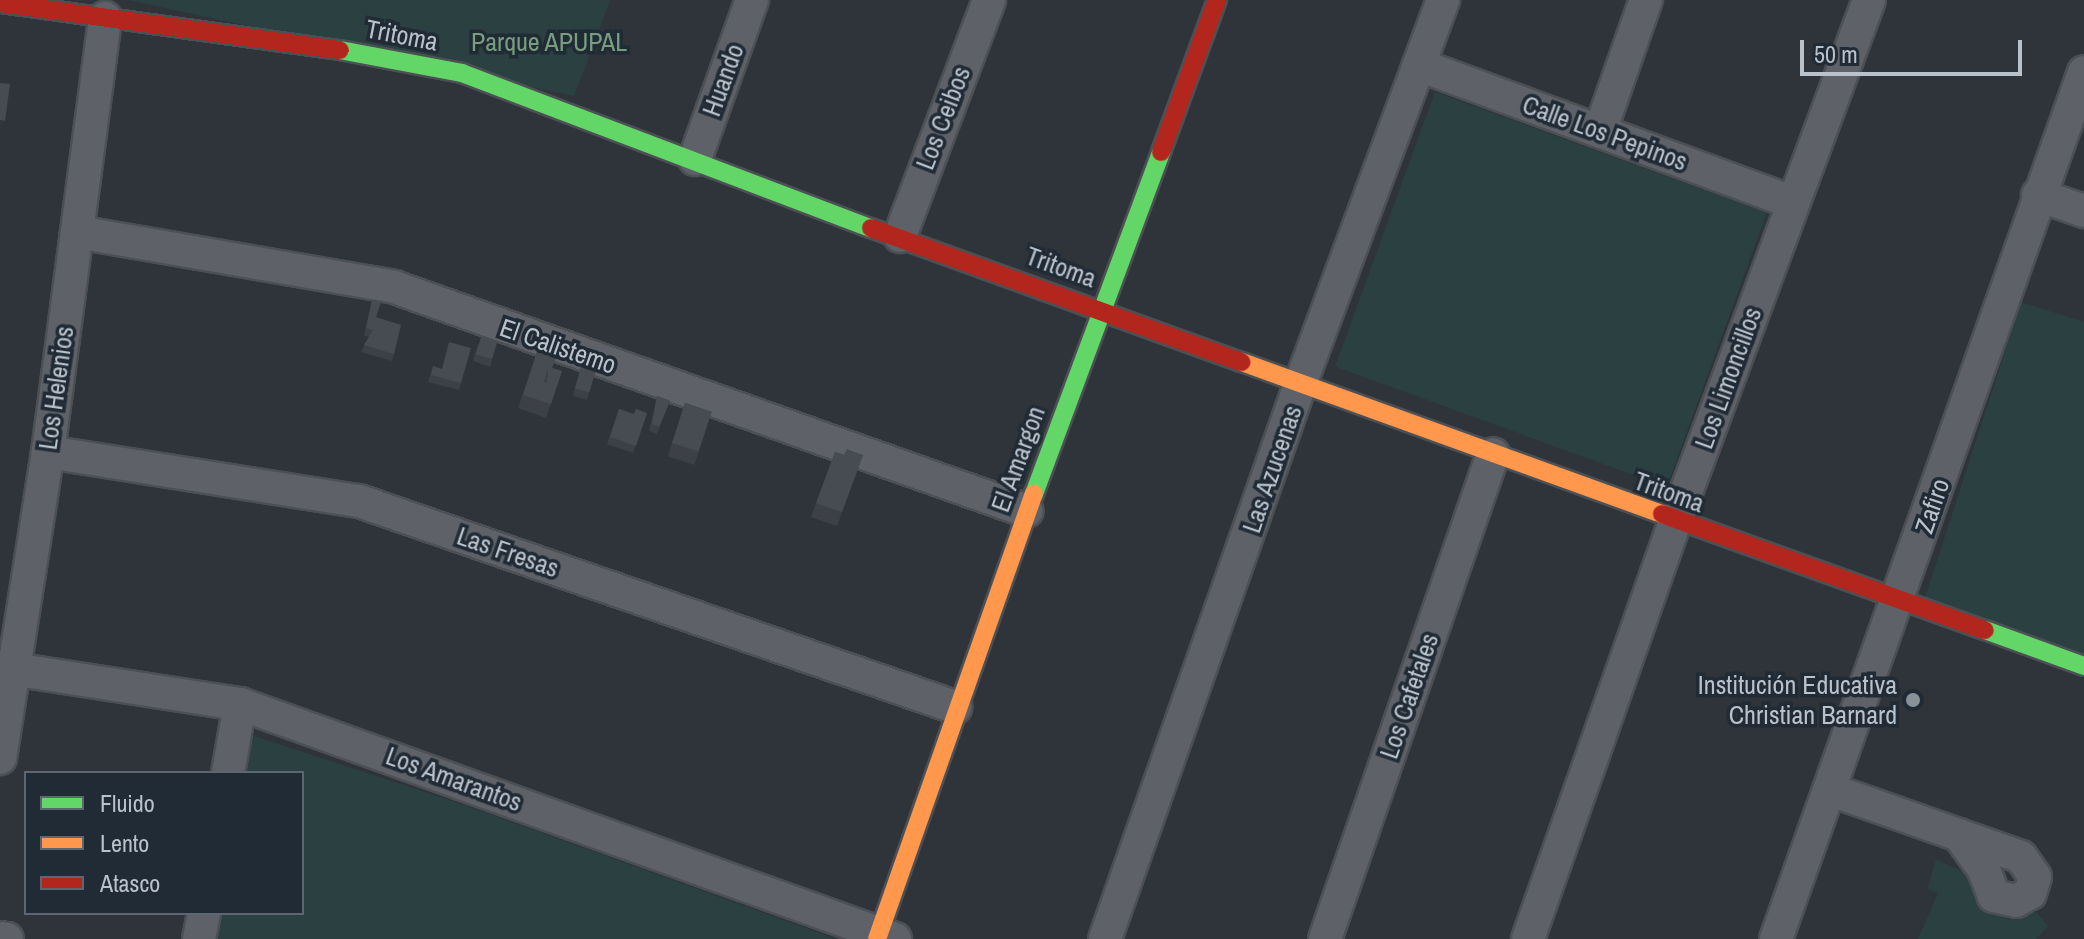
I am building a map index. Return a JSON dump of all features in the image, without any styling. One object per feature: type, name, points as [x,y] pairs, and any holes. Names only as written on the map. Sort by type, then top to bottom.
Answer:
[{"type":"street","name":"Huando","points":[[695,159],[752,0]]},
{"type":"street","name":"Los Ceibos","points":[[900,236],[989,0]]},
{"type":"street","name":"El Amargon","points":[[884,937],[955,707],[1217,0]]},
{"type":"street","name":"Las Azucenas","points":[[1105,939],[1301,382],[1443,0]]},
{"type":"street","points":[[1600,131],[1646,0]]},
{"type":"street","name":"Los Limoncillos","points":[[1528,939],[1675,522],[1869,0]]},
{"type":"street","name":"Tritoma","points":[[0,3],[372,54],[462,73],[695,159],[744,182],[1101,309],[1899,603],[2084,666]]},
{"type":"street","name":"Los Helenios","points":[[0,758],[6,668],[48,452],[105,18]]},
{"type":"street","name":"Calle Los Pepinos","points":[[1419,65],[1792,202]]},
{"type":"street","name":"Zafiro","points":[[1776,939],[1899,603],[2038,195],[2084,72]]},
{"type":"street","points":[[2038,195],[2084,211]]},
{"type":"street","name":"El Calistemo","points":[[77,232],[394,287],[1027,511]]},
{"type":"street","name":"Las Fresas","points":[[48,452],[359,501],[955,707]]},
{"type":"street","name":"Los Cafetales","points":[[1325,939],[1493,454]]},
{"type":"street","name":"Los Amarantos","points":[[6,668],[240,704],[884,937]]},
{"type":"street","points":[[228,771],[240,704]]},
{"type":"street","points":[[1831,790],[1959,835]]},
{"type":"street","points":[[199,939],[204,915]]},
{"type":"street","points":[[0,938],[7,939]]},
{"type":"green space","name":"Parque APUPAL","points":[[128,0],[607,0],[610,1],[574,96]]},
{"type":"green space","points":[[1435,92],[1767,213],[1667,487],[1335,366]]},
{"type":"green space","points":[[2021,302],[2084,322],[2084,660],[1922,607]]},
{"type":"green space","points":[[239,731],[464,805],[836,939],[204,939],[208,915],[304,915],[304,771],[232,771]]},
{"type":"green space","points":[[1936,860],[1962,871],[1990,910],[2010,920],[2036,912],[2048,926],[2036,939],[1918,939],[1938,893],[1927,889]]},
{"type":"building","points":[[0,83],[10,84],[5,121],[0,120]]},
{"type":"building","points":[[372,300],[381,302],[376,317],[401,325],[394,354],[364,345],[373,330],[366,328]]},
{"type":"building","points":[[481,337],[497,342],[492,359],[476,354]]},
{"type":"building","points":[[449,342],[471,348],[461,383],[431,375],[433,366],[442,369]]},
{"type":"building","points":[[537,352],[556,358],[552,368],[562,371],[551,404],[523,395]]},
{"type":"building","points":[[581,367],[595,371],[589,392],[575,388]]},
{"type":"building","points":[[657,396],[670,401],[659,427],[652,424]]},
{"type":"building","points":[[685,403],[712,412],[699,452],[672,443]]},
{"type":"building","points":[[619,409],[634,414],[636,409],[647,413],[636,446],[610,437]]},
{"type":"building","points":[[847,449],[863,455],[842,512],[816,503],[835,452],[844,455]]},
{"type":"traffic: fast","points":[[340,50],[462,73],[871,228]]},
{"type":"traffic: fast","points":[[1034,494],[1161,152]]},
{"type":"traffic: fast","points":[[1985,630],[2084,666]]},
{"type":"traffic: slow","points":[[1242,362],[1662,514]]},
{"type":"traffic: slow","points":[[877,939],[1034,494]]},
{"type":"traffic: jam","points":[[1161,152],[1217,0]]},
{"type":"traffic: jam","points":[[0,3],[340,50]]},
{"type":"traffic: jam","points":[[871,228],[1242,362]]},
{"type":"traffic: jam","points":[[1662,514],[1985,630]]},
{"type":"place","name":"Institución Educativa Christian Barnard","points":[[1913,700]]}]
